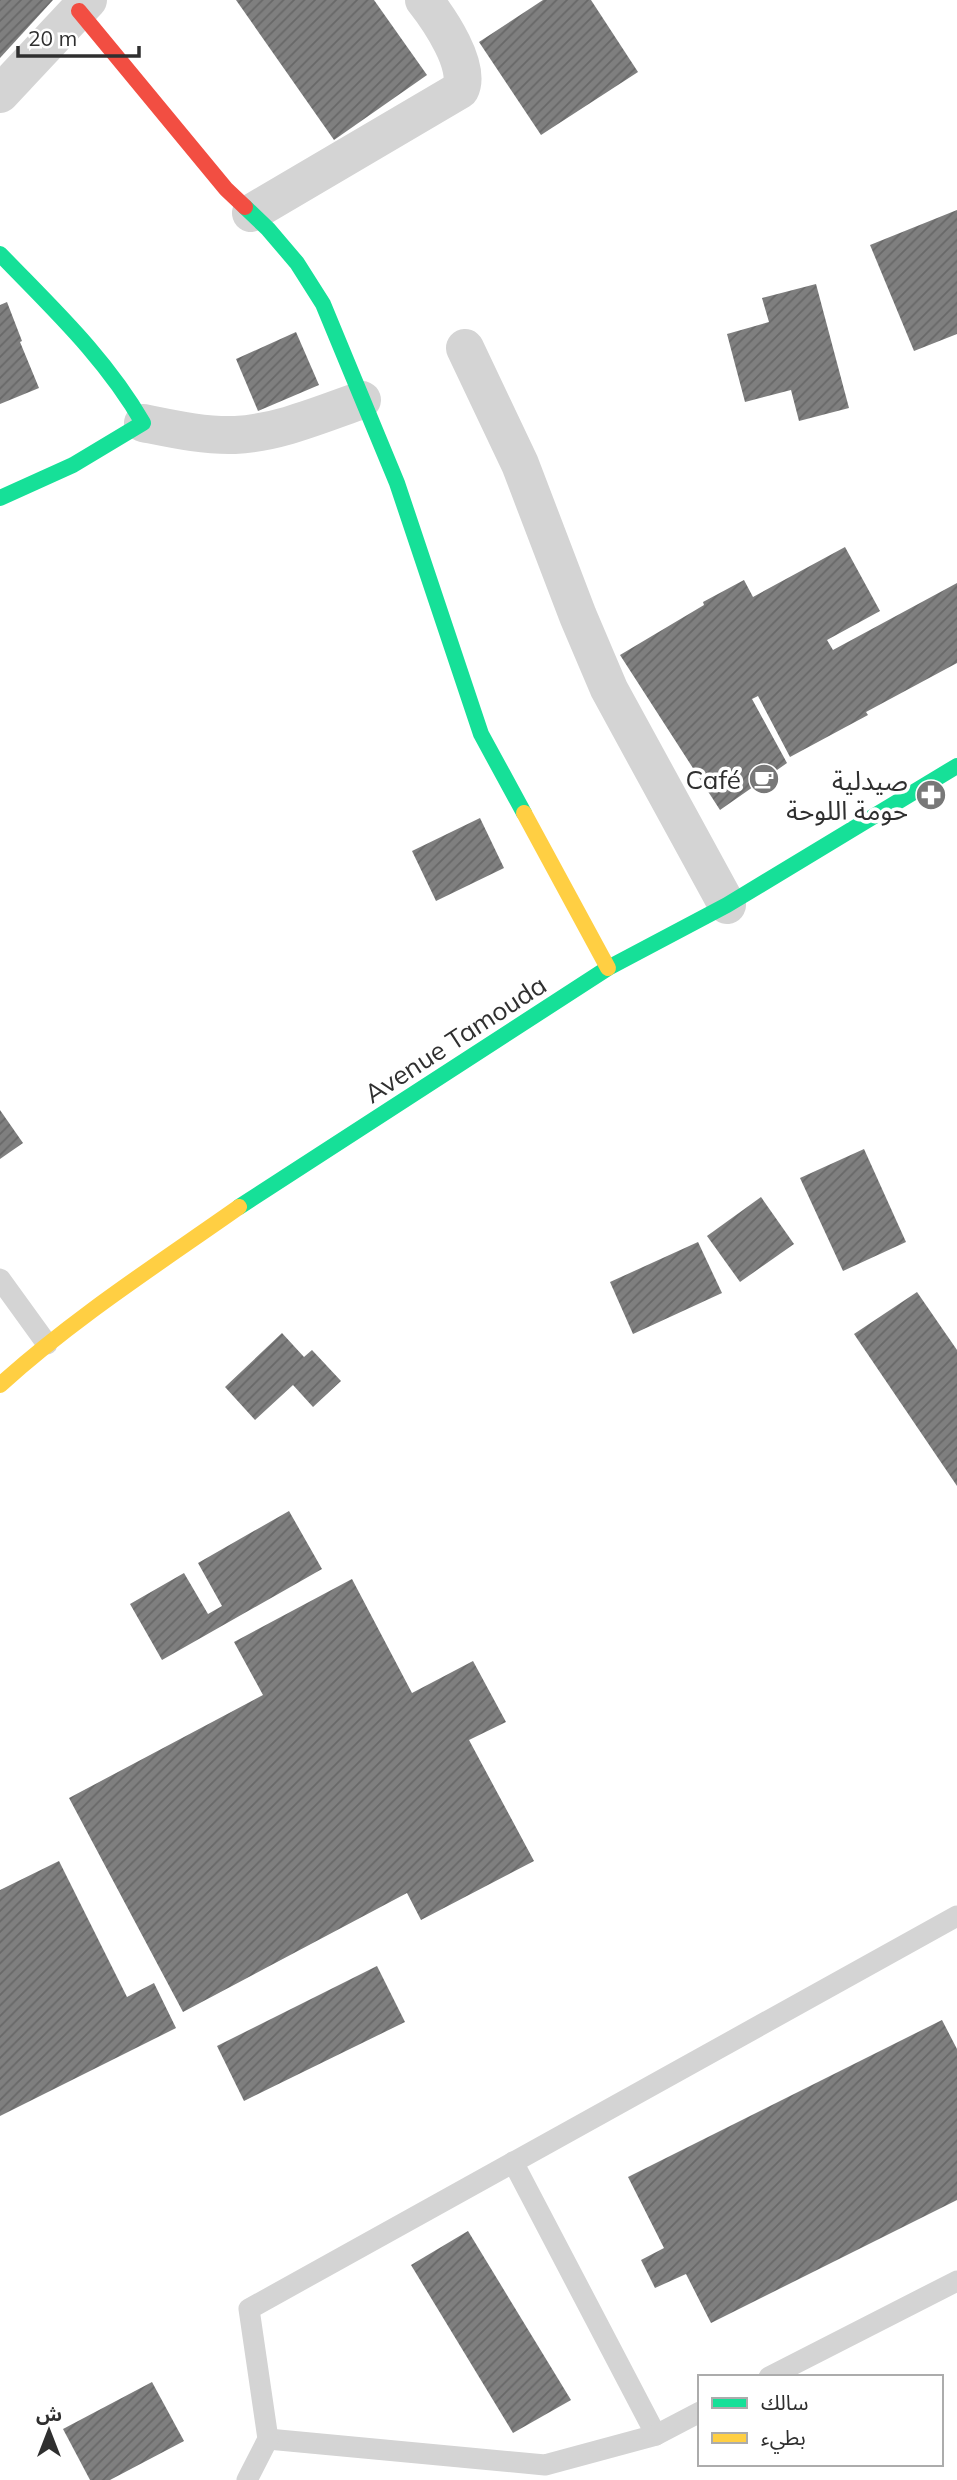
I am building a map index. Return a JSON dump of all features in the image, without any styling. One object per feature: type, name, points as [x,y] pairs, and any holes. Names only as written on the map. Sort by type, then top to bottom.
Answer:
[{"type":"main road","points":[[84,6],[226,189],[297,263],[323,304],[397,483],[481,734],[608,968]]},
{"type":"main road","points":[[0,254],[68,320],[103,361],[129,396],[143,423],[98,453],[0,498]]},
{"type":"main road","name":"Avenue Tamouda","points":[[0,1385],[47,1344],[249,1200],[608,968],[727,905],[957,766]]},
{"type":"street","points":[[251,213],[460,90],[464,82],[463,71],[456,51],[424,0]]},
{"type":"street","points":[[0,94],[84,6]]},
{"type":"street","points":[[465,348],[520,464],[609,689],[727,905]]},
{"type":"street","points":[[143,423],[190,433],[237,435],[277,428],[362,400]]},
{"type":"lane","points":[[0,1279],[47,1344]]},
{"type":"lane","points":[[247,2480],[268,2439],[249,2309],[957,1916]]},
{"type":"lane","points":[[513,2162],[656,2435]]},
{"type":"lane","points":[[773,2375],[957,2281]]},
{"type":"lane","points":[[268,2439],[545,2465],[656,2435],[698,2413]]},
{"type":"building","points":[[0,0],[53,0],[0,58]]},
{"type":"building","points":[[236,0],[374,0],[427,75],[334,140]]},
{"type":"building","points":[[543,0],[591,0],[638,72],[541,135],[479,42]]},
{"type":"building","points":[[957,210],[957,334],[914,351],[870,245]]},
{"type":"building","points":[[816,284],[849,408],[799,421],[791,390],[745,402],[727,334],[769,322],[762,298]]},
{"type":"building","points":[[7,302],[39,388],[0,404],[0,305]]},
{"type":"building","points":[[296,332],[319,385],[258,411],[236,359]]},
{"type":"building","points":[[845,547],[880,611],[827,640],[833,650],[957,583],[957,663],[790,757],[758,696],[752,699],[787,763],[720,810],[620,655],[704,605],[703,602],[744,580],[753,597]]},
{"type":"building","points":[[480,818],[504,868],[436,901],[412,851]]},
{"type":"building","points":[[0,1110],[23,1143],[0,1159]]},
{"type":"building","points":[[864,1149],[906,1242],[843,1271],[800,1178]]},
{"type":"building","points":[[761,1197],[794,1244],[740,1282],[707,1236]]},
{"type":"building","points":[[698,1242],[722,1293],[633,1334],[610,1282]]},
{"type":"building","points":[[917,1292],[957,1350],[957,1486],[854,1334]]},
{"type":"building","points":[[282,1333],[304,1357],[312,1350],[341,1381],[313,1407],[293,1385],[255,1420],[225,1387]]},
{"type":"building","points":[[289,1511],[322,1569],[162,1660],[130,1604],[184,1573],[208,1614],[222,1606],[198,1563]]},
{"type":"building","points":[[352,1579],[412,1693],[473,1661],[506,1722],[469,1740],[534,1861],[421,1920],[407,1893],[183,2012],[69,1798],[263,1695],[234,1642]]},
{"type":"building","points":[[59,1861],[127,1997],[154,1983],[176,2028],[0,2116],[0,1890]]},
{"type":"building","points":[[377,1966],[405,2022],[244,2101],[217,2046]]},
{"type":"building","points":[[942,2020],[957,2049],[957,2200],[711,2323],[686,2274],[655,2288],[641,2260],[664,2248],[628,2177]]},
{"type":"building","points":[[468,2231],[571,2400],[513,2433],[411,2265]]},
{"type":"building","points":[[152,2382],[184,2441],[110,2480],[90,2480],[63,2429]]},
{"type":"traffic: fast","points":[[245,207],[297,263],[323,304],[397,483],[481,734],[524,813]]},
{"type":"traffic: fast","points":[[0,254],[95,355],[143,423],[73,465],[0,498]]},
{"type":"traffic: fast","points":[[239,1207],[608,968],[727,905],[957,766]]},
{"type":"traffic: slow","points":[[524,813],[608,968]]},
{"type":"traffic: slow","points":[[0,1385],[87,1314],[239,1207]]},
{"type":"traffic: jam","points":[[79,11],[226,189],[245,207]]},
{"type":"place","name":"Café","points":[[764,779]]},
{"type":"place","name":"صيدلية حومة اللوحة","points":[[931,795]]}]
